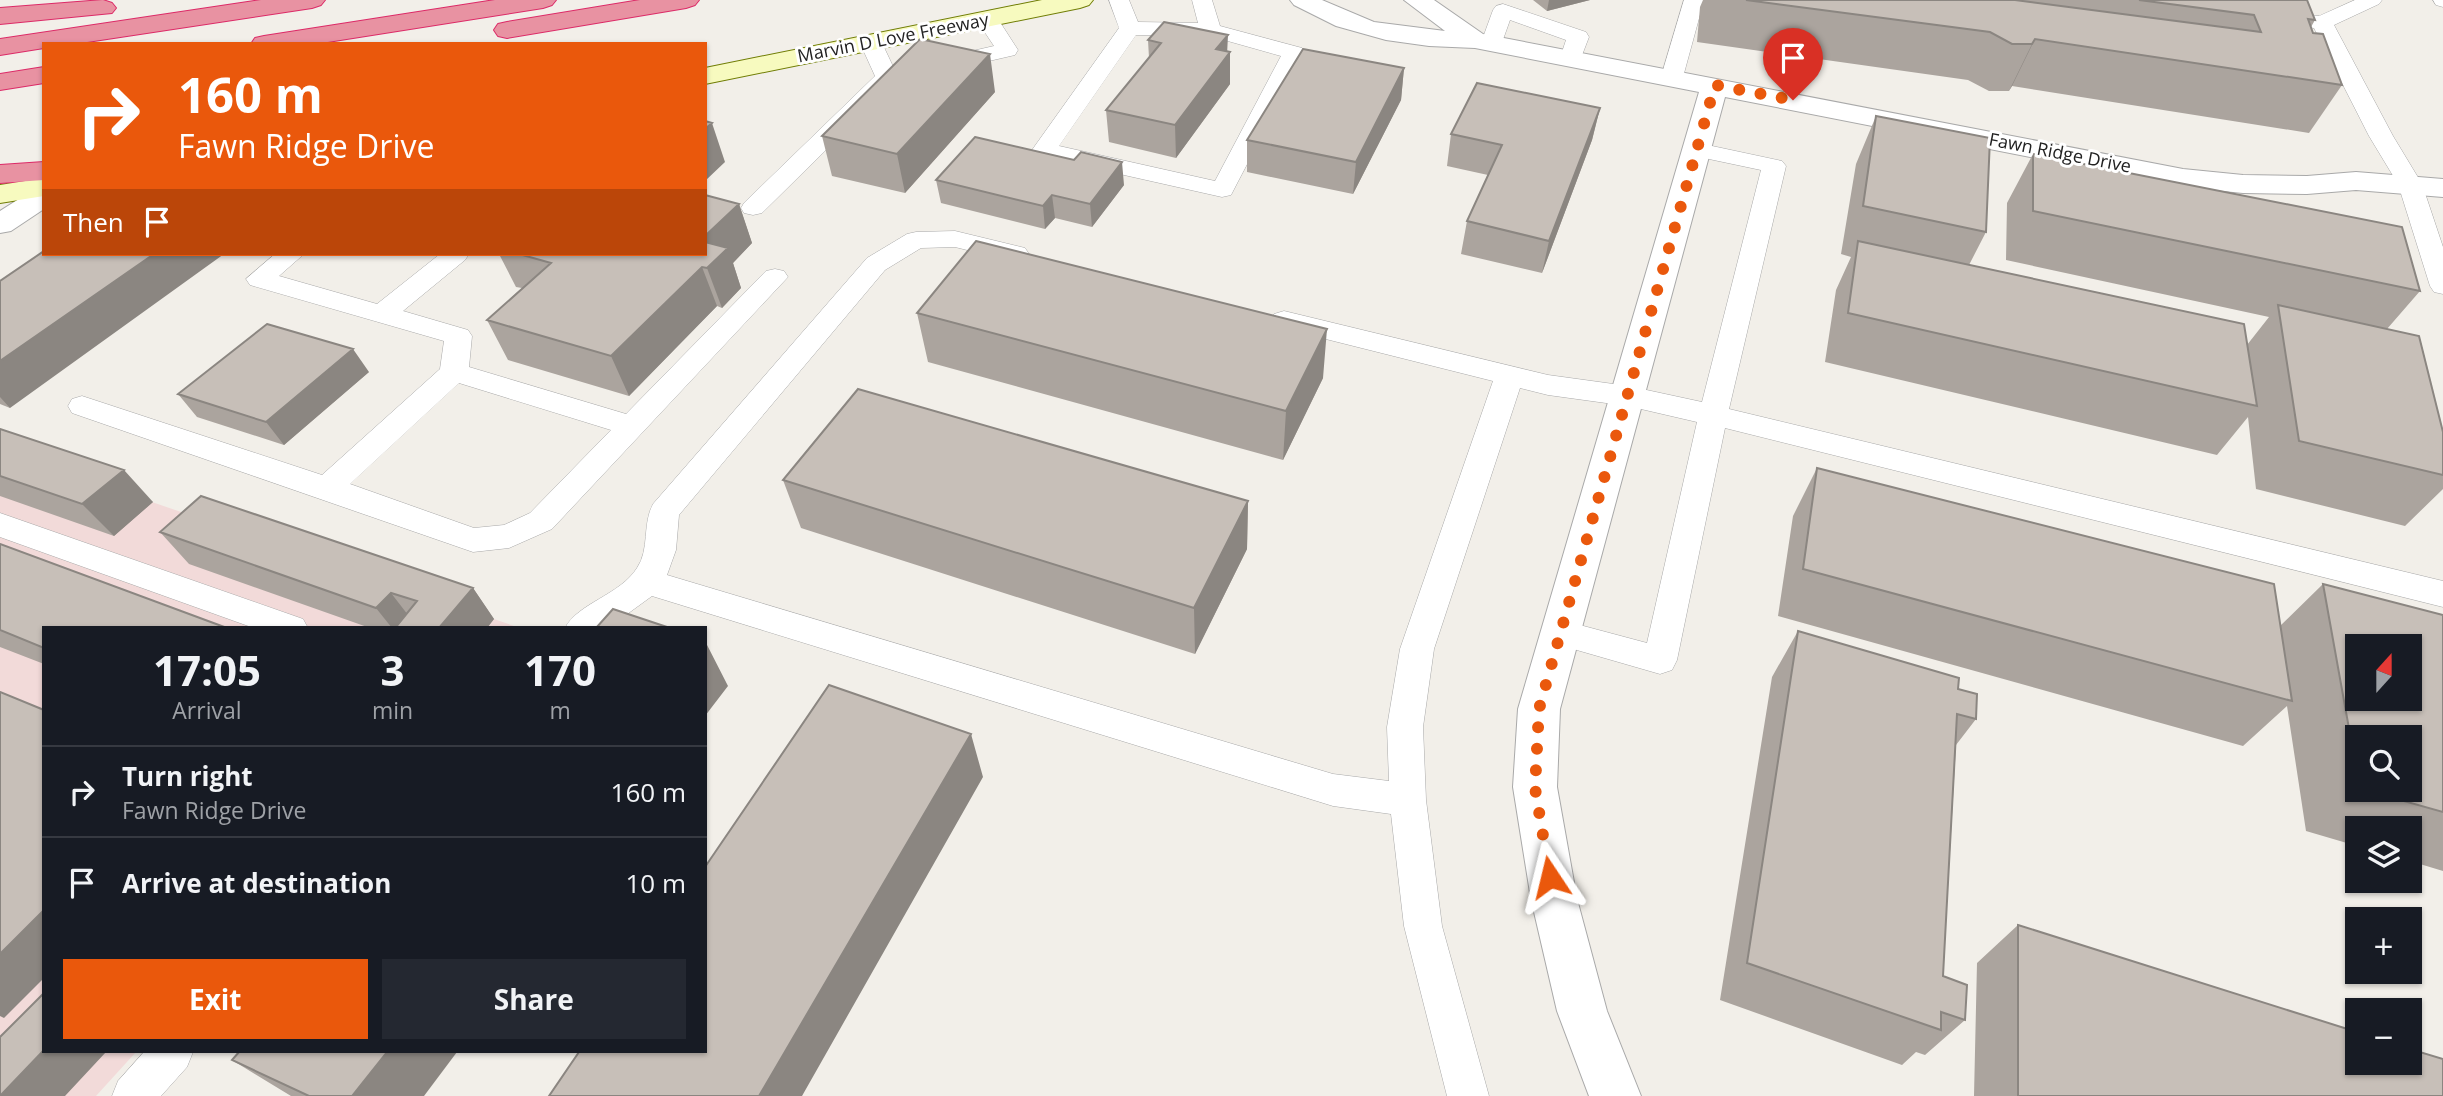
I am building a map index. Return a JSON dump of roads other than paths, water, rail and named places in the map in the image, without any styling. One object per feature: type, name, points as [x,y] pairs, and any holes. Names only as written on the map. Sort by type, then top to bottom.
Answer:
[{"type":"highway","points":[[0,47],[312,0]]},
{"type":"highway","points":[[277,42],[543,0]]},
{"type":"highway","points":[[434,42],[687,0]]},
{"type":"highway","points":[[0,16],[189,2],[269,6]]},
{"type":"highway","points":[[0,82],[42,75]]},
{"type":"highway","points":[[0,106],[42,100]]},
{"type":"highway","points":[[0,174],[42,171]]},
{"type":"main road","name":"Marvin D Love Freeway","points":[[707,76],[1080,0]]},
{"type":"main road","points":[[0,194],[42,187]]},
{"type":"street","name":"Fawn Ridge Drive","points":[[1303,0],[1338,20],[1384,32],[1430,40],[1483,41],[2183,178],[2243,184],[2307,185],[2356,181],[2443,188]]},
{"type":"street","name":"Fawn Ridge Drive","points":[[1417,0],[1483,41]]},
{"type":"street","points":[[1615,1096],[1582,1012],[1554,900],[1535,788],[1539,709],[1715,85]]},
{"type":"street","points":[[0,224],[42,197]]},
{"type":"lane","points":[[1119,0],[1130,28]]},
{"type":"lane","points":[[1202,0],[1211,30]]},
{"type":"lane","points":[[1672,77],[1693,0]]},
{"type":"lane","points":[[2254,15],[2322,23],[2372,0]]},
{"type":"lane","points":[[1483,41],[1497,5],[1578,37],[1571,58]]},
{"type":"lane","points":[[753,208],[887,76],[1007,51],[987,19]]},
{"type":"lane","points":[[2322,23],[2381,136],[2410,184],[2443,286]]},
{"type":"lane","points":[[1130,28],[1211,30],[1294,53],[1222,190],[1044,150],[1130,28]]},
{"type":"lane","points":[[871,43],[887,76]]},
{"type":"lane","points":[[1561,633],[1660,660],[1713,415],[1774,166],[1698,150]]},
{"type":"lane","points":[[585,626],[619,605],[648,582],[659,556],[664,512],[876,264],[916,240],[955,239],[1036,259]]},
{"type":"lane","points":[[288,256],[259,279],[458,336],[454,372],[327,488]]},
{"type":"lane","points":[[382,314],[454,256]]},
{"type":"lane","points":[[82,406],[473,540],[509,536],[541,521],[775,277]]},
{"type":"lane","points":[[1252,312],[1548,385],[1628,396],[1713,415],[2443,594]]},
{"type":"lane","points":[[454,372],[632,426]]},
{"type":"lane","points":[[1468,1096],[1423,926],[1408,800],[1405,727],[1417,649],[1510,374]]},
{"type":"lane","points":[[0,525],[286,626]]},
{"type":"lane","points":[[648,582],[1333,790],[1408,800]]},
{"type":"lane","points":[[133,1096],[171,1053]]}]
